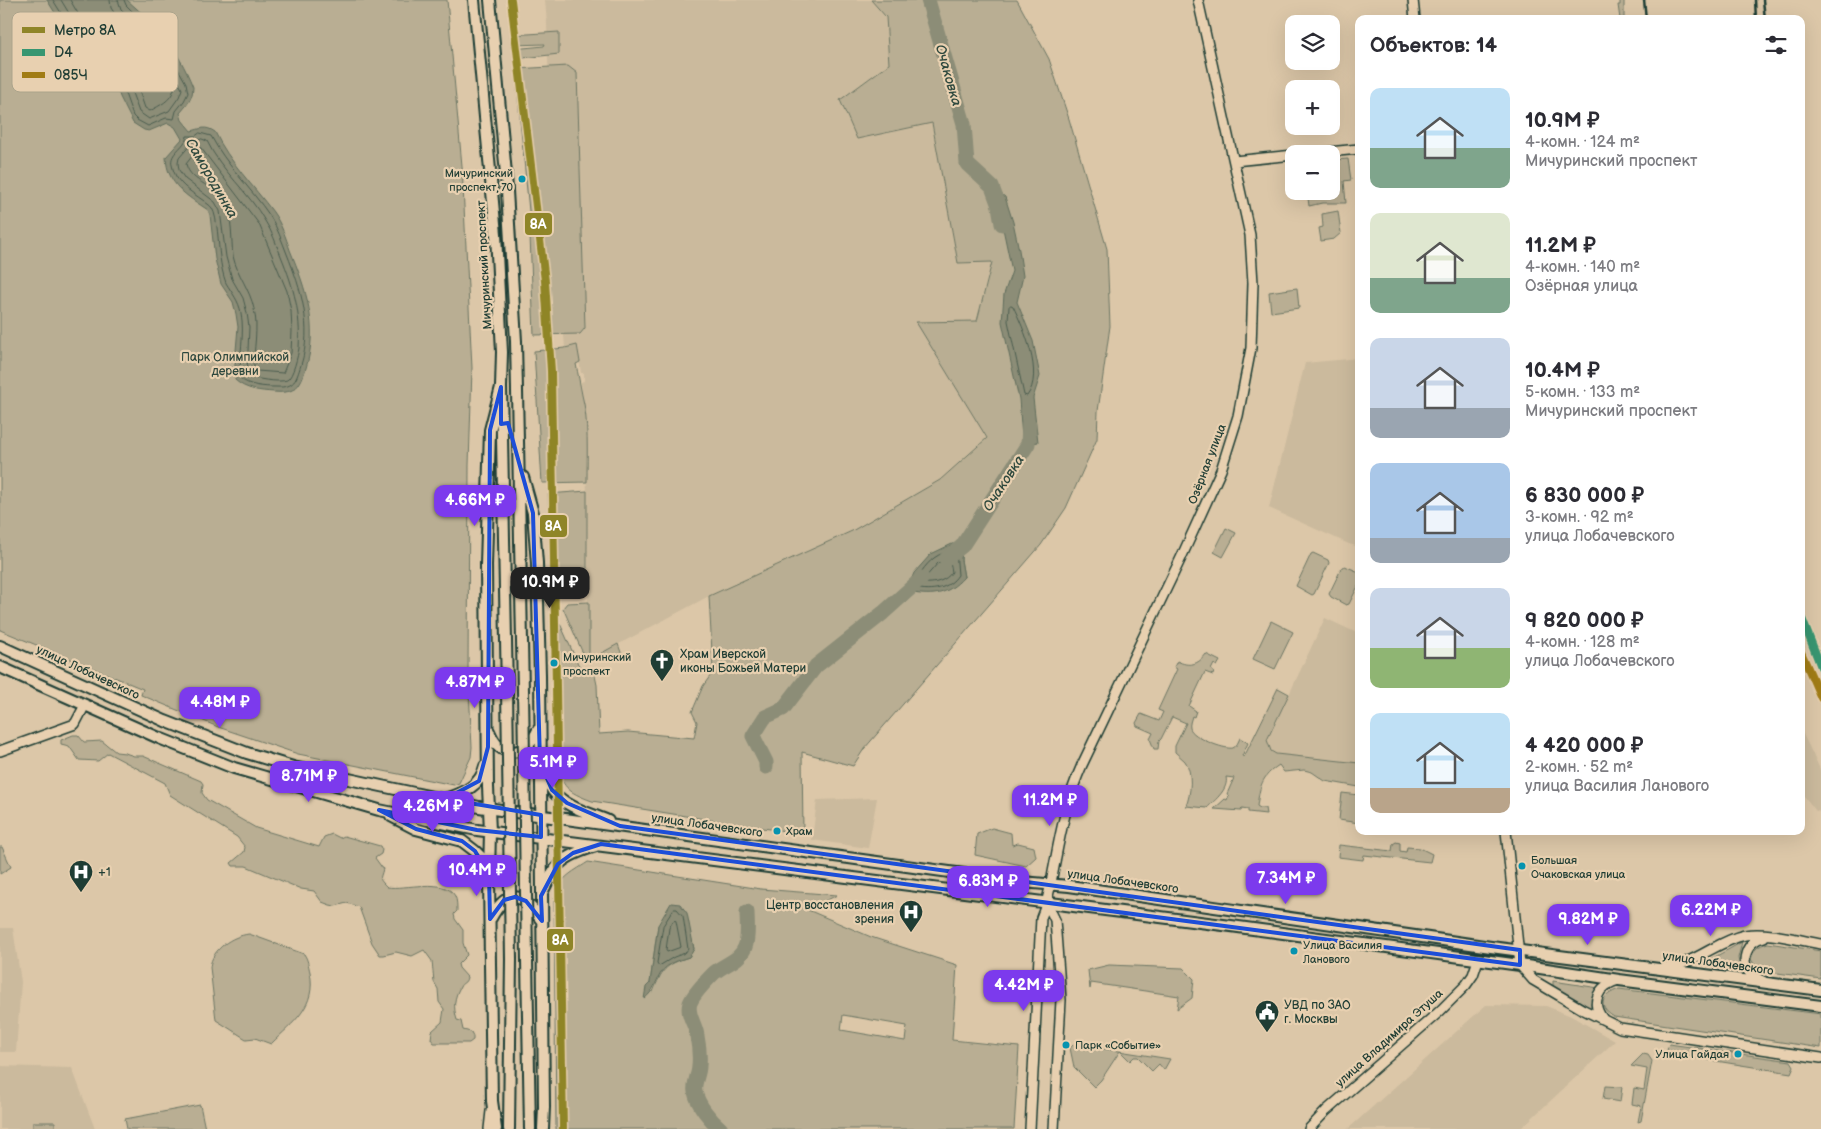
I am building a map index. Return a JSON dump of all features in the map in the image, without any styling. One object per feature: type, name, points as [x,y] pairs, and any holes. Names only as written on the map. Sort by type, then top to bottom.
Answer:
[{"type":"main road","name":"Мичуринский проспект","points":[[474,0],[496,234],[502,352],[500,387],[511,960],[509,1129]]},
{"type":"main road","points":[[490,0],[510,233],[516,341],[530,1129]]},
{"type":"main road","points":[[496,1129],[492,1100],[486,565],[490,430],[500,387]]},
{"type":"main road","points":[[518,462],[533,513],[540,675],[543,1129]]},
{"type":"main road","name":"улица Лобачевского","points":[[0,646],[164,722],[246,752],[293,767],[490,808],[1821,990]]},
{"type":"main road","points":[[0,667],[158,738],[234,768],[379,810],[490,831],[601,844],[1821,1006]]},
{"type":"main road","points":[[488,728],[498,746],[513,753],[519,752],[530,745],[539,728]]},
{"type":"main road","points":[[445,799],[462,793],[479,781],[483,774],[488,747]]},
{"type":"main road","points":[[540,762],[552,790],[559,798],[580,810],[620,826]]},
{"type":"main road","points":[[379,810],[416,829],[462,841],[482,858],[489,875]]},
{"type":"main road","points":[[541,896],[552,872],[558,864],[572,853],[601,844]]},
{"type":"main road","points":[[490,919],[504,900],[515,897],[526,901],[542,921]]},
{"type":"street","name":"Озёрная улица","points":[[1047,903],[1066,812],[1076,777],[1139,648],[1211,493],[1228,451],[1238,416],[1251,348],[1254,283],[1250,235],[1198,0]]},
{"type":"street","points":[[1413,0],[1415,15]]},
{"type":"street","points":[[1340,151],[1355,149]]},
{"type":"street","points":[[1234,161],[1285,156]]},
{"type":"street","points":[[0,751],[75,724],[85,705]]},
{"type":"street","points":[[1506,835],[1520,950],[1520,965],[1533,980],[1582,1009],[1620,1028],[1821,1058]]},
{"type":"street","points":[[1030,1129],[1041,918],[1047,903]]},
{"type":"street","points":[[1047,903],[1055,920],[1061,1000],[1054,1129]]},
{"type":"street","points":[[1653,967],[1666,967],[1693,960],[1732,939],[1746,935],[1769,936],[1821,944]]},
{"type":"street","points":[[1765,982],[1752,975],[1746,968],[1745,960],[1746,951],[1752,943],[1759,938],[1769,936]]},
{"type":"street","name":"улица Владимира Этуша","points":[[1309,1129],[1440,1011],[1466,985],[1473,975],[1478,960]]},
{"type":"street","points":[[1604,1020],[1598,1013],[1596,1005],[1598,996],[1603,988],[1611,982],[1619,980]]},
{"type":"street","points":[[490,1129],[492,1100]]},
{"type":"highlighted area","points":[[501,387],[501,424],[508,423],[533,513],[540,762],[552,790],[567,803],[620,826],[1520,950],[1520,965],[601,844],[573,853],[558,864],[541,896],[542,921],[526,901],[515,897],[504,900],[490,919],[489,875],[475,851],[462,841],[416,829],[379,810],[477,830],[541,837],[541,815],[445,799],[479,781],[488,747],[490,430]]},
{"type":"shaded area","points":[[545,0],[871,0],[886,17],[889,64],[840,100],[857,139],[932,123],[958,263],[992,261],[977,321],[917,322],[987,438],[940,480],[852,531],[709,596],[589,660],[586,434],[581,382],[584,381],[584,373],[581,373],[577,345],[565,348],[551,164]]},
{"type":"shaded area","points":[[1355,358],[1355,546],[1269,508],[1305,363]]},
{"type":"shaded area","points":[[1325,618],[1355,632],[1355,772],[1262,752]]},
{"type":"shaded area","points":[[1805,738],[1821,771],[1821,812],[1816,811],[1805,797]]},
{"type":"shaded area","points":[[877,798],[868,848],[812,840],[817,800]]},
{"type":"shaded area","points":[[0,928],[13,928],[21,982],[16,1052],[0,1052]]},
{"type":"shaded area","points":[[1486,1005],[1546,1006],[1571,1016],[1615,1041],[1520,1129],[1348,1129]]},
{"type":"shaded area","points":[[0,1066],[72,1068],[95,1129],[0,1129]]},
{"type":"green space","name":"Парк Олимпийской деревни","points":[[0,0],[447,0],[462,166],[472,368],[469,465],[468,672],[472,747],[471,757],[459,783],[454,785],[298,754],[218,727],[141,695],[143,689],[0,630]]},
{"type":"green space","points":[[871,0],[1017,0],[1049,59],[1069,119],[1107,249],[1110,326],[1098,411],[1097,439],[1066,508],[1041,545],[864,749],[853,766],[802,752],[803,833],[592,801],[567,788],[554,763],[553,619],[558,619],[578,664],[583,670],[594,671],[597,685],[599,734],[628,732],[694,738],[697,722],[692,712],[703,686],[713,672],[709,596],[852,531],[940,480],[987,438],[916,322],[977,321],[992,262],[958,263],[932,123],[857,139],[840,100],[889,64],[886,17]],"holes":[[[952,544],[962,546],[961,560],[964,577]]]},
{"type":"green space","points":[[1620,0],[1624,0],[1624,15],[1619,15],[1618,5],[1620,5]]},
{"type":"green space","points":[[559,32],[559,54],[514,59],[513,49],[544,46],[545,44],[513,45],[512,35]]},
{"type":"green space","points":[[568,66],[577,73],[585,328],[580,334],[534,335],[529,211],[515,69]]},
{"type":"green space","points":[[1340,159],[1348,159],[1351,180],[1344,181],[1346,203],[1322,203],[1309,206],[1308,200],[1340,200]]},
{"type":"green space","points":[[1338,211],[1341,233],[1334,239],[1321,241],[1319,228],[1323,227],[1322,214]]},
{"type":"green space","points":[[1297,288],[1299,308],[1271,312],[1269,292]]},
{"type":"green space","points":[[577,345],[580,362],[576,364],[587,427],[587,482],[542,483],[534,351]]},
{"type":"green space","points":[[587,491],[587,572],[581,571],[579,592],[551,592],[548,494]]},
{"type":"green space","points":[[1226,528],[1236,533],[1223,557],[1214,552]]},
{"type":"green space","points":[[1313,553],[1328,560],[1329,563],[1312,595],[1296,586]]},
{"type":"green space","points":[[1345,566],[1355,570],[1355,592],[1349,604],[1346,605],[1329,594],[1342,567]]},
{"type":"green space","points":[[589,602],[589,660],[585,658],[563,608],[567,603]]},
{"type":"green space","points":[[1271,621],[1293,632],[1275,669],[1253,659]]},
{"type":"green space","points":[[618,644],[623,658],[589,660]]},
{"type":"green space","points":[[1206,654],[1220,661],[1217,666],[1214,664],[1211,670],[1214,672],[1213,675],[1205,672],[1189,706],[1196,711],[1194,717],[1192,716],[1190,724],[1192,732],[1209,742],[1229,748],[1236,746],[1240,738],[1248,743],[1242,756],[1244,757],[1278,688],[1289,694],[1267,740],[1271,751],[1276,754],[1355,763],[1355,786],[1325,781],[1312,772],[1304,770],[1284,772],[1279,765],[1262,782],[1257,806],[1265,808],[1266,814],[1248,812],[1248,809],[1242,808],[1241,811],[1214,809],[1225,799],[1227,800],[1229,795],[1227,794],[1234,778],[1226,777],[1223,790],[1207,808],[1186,806],[1190,789],[1189,771],[1185,761],[1175,752],[1175,746],[1186,723],[1172,717],[1159,741],[1158,749],[1154,749],[1150,739],[1153,733],[1137,726],[1136,723],[1141,714],[1159,721],[1163,712],[1158,710],[1177,669],[1174,667],[1177,661],[1193,664],[1200,661]]},
{"type":"green space","points":[[78,735],[84,742],[102,741],[116,752],[143,756],[201,781],[203,784],[202,793],[207,800],[256,828],[319,847],[324,837],[332,834],[340,838],[344,836],[380,846],[381,854],[375,858],[383,869],[380,879],[387,887],[434,886],[450,890],[456,899],[457,911],[454,914],[455,919],[463,930],[463,943],[467,955],[458,964],[467,977],[456,995],[455,1011],[457,1020],[461,1021],[463,1030],[471,1032],[473,1040],[469,1043],[434,1043],[431,1039],[432,1031],[442,1022],[444,1009],[439,1002],[438,989],[434,982],[432,961],[424,950],[412,956],[396,952],[380,955],[372,943],[359,907],[347,903],[335,906],[330,905],[322,902],[314,891],[301,889],[246,866],[233,866],[231,863],[244,852],[245,847],[237,837],[170,795],[165,783],[108,753],[98,761],[79,760],[69,746],[61,744],[61,740]]},
{"type":"green space","points":[[1342,793],[1355,795],[1355,822],[1339,820]]},
{"type":"green space","points":[[992,828],[1011,833],[1012,845],[1018,843],[1034,847],[1036,857],[1026,866],[975,855],[977,834]]},
{"type":"green space","points":[[1396,842],[1400,843],[1400,851],[1406,852],[1407,847],[1420,848],[1432,854],[1430,862],[1364,855],[1363,860],[1338,857],[1339,845],[1392,851],[1393,844]]},
{"type":"green space","points":[[0,847],[2,847],[11,867],[0,874]]},
{"type":"green space","points":[[588,862],[761,889],[837,895],[808,910],[871,937],[957,965],[952,1040],[1019,1047],[1014,1129],[556,1129],[554,899],[563,881],[571,873]],"holes":[[[658,925],[690,932],[694,949],[689,957],[665,969],[653,992],[646,987],[650,983]],[[843,1015],[907,1026],[905,1041],[841,1030]]]},
{"type":"green space","points":[[249,934],[304,954],[310,972],[310,995],[307,1004],[295,1021],[271,1044],[255,1038],[246,1039],[216,1020],[210,967],[212,960],[224,944],[236,937]]},
{"type":"green space","points":[[1742,942],[1738,958],[1740,969],[1702,964]]},
{"type":"green space","points":[[1768,943],[1821,951],[1821,979],[1763,971],[1755,966],[1751,959],[1755,950],[1759,946]]},
{"type":"green space","points":[[1109,965],[1183,968],[1194,979],[1192,998],[1177,1009],[1179,996],[1091,983],[1090,989],[1088,970]]},
{"type":"green space","points":[[1553,981],[1599,988],[1593,997],[1592,1009],[1553,986]]},
{"type":"green space","points":[[1619,989],[1821,1014],[1821,1048],[1614,1017],[1605,1009],[1603,1001],[1613,991]]},
{"type":"green space","points":[[1074,1044],[1120,1051],[1101,1080],[1094,1087],[1074,1067],[1070,1048]]},
{"type":"green space","points":[[1669,1044],[1791,1061],[1794,1066],[1791,1073],[1666,1053]]},
{"type":"green space","points":[[1120,1051],[1170,1059],[1164,1070],[1159,1064],[1152,1071],[1138,1057],[1134,1057],[1130,1061]]},
{"type":"green space","points":[[1643,1054],[1648,1055],[1652,1061],[1641,1121],[1638,1122],[1641,1106],[1632,1104],[1634,1088],[1644,1090],[1647,1069],[1631,1066]]},
{"type":"green space","points":[[1605,1086],[1622,1087],[1620,1102],[1603,1099]]},
{"type":"green space","points":[[200,1105],[205,1129],[127,1129],[125,1119]]},
{"type":"green space","points":[[33,1122],[55,1122],[55,1129],[33,1129]]},
{"type":"water","points":[[47,0],[127,0],[140,12],[55,12]]},
{"type":"water","name":"Самородинка","points":[[178,56],[193,87],[191,98],[180,113],[182,120],[191,131],[206,128],[215,132],[234,164],[276,216],[306,293],[311,322],[310,352],[304,374],[296,388],[287,392],[258,390],[248,388],[235,380],[238,327],[233,302],[221,284],[215,259],[210,215],[208,210],[180,189],[174,182],[167,167],[166,157],[182,139],[175,127],[168,123],[149,131],[133,123],[118,92],[178,92]]},
{"type":"water","points":[[992,187],[1005,197],[1013,222],[1023,276],[1017,302],[1033,341],[1040,376],[1033,398],[1038,442],[1028,444],[1022,438],[1019,399],[1002,322],[1004,294],[1012,271],[998,205]]},
{"type":"water","points":[[952,544],[962,546],[961,560],[964,577],[951,588],[938,594],[906,592],[914,573],[931,554]]},
{"type":"water","points":[[671,903],[680,904],[687,913],[694,949],[689,957],[673,963],[663,970],[652,990],[644,999],[646,987],[650,983],[658,925]]},
{"type":"waterway","name":"Очаковка","points":[[928,0],[964,124],[967,164],[992,187],[999,206],[1002,224]]},
{"type":"waterway","name":"Очаковка","points":[[946,559],[962,546],[1028,444],[1029,424]]},
{"type":"waterway","name":"Очаковка","points":[[766,767],[766,762],[753,736],[765,717],[783,709],[816,666],[883,613],[922,578]]},
{"type":"waterway","name":"Очаковка","points":[[721,1129],[705,1112],[695,1092],[699,1069],[699,1051],[689,1007],[700,987],[714,973],[736,959],[743,952],[748,930],[747,912]]},
{"type":"railway","points":[[1644,0],[1646,15]]},
{"type":"railway","points":[[1755,0],[1756,15]]},
{"type":"railway","points":[[1763,0],[1765,15]]},
{"type":"metro line","name":"8А","points":[[511,0],[545,281],[551,371],[563,1129]]},
{"type":"transit line","name":"D4","points":[[1805,626],[1821,667]]},
{"type":"transit line","name":"085Ч","points":[[1805,661],[1821,698]]},
{"type":"place","name":"Мичуринский проспект, 70","points":[[522,179]]},
{"type":"place","name":"Мичуринский проспект","points":[[554,663]]},
{"type":"place","name":"Храм Иверской иконы Божьей Матери","points":[[662,682]]},
{"type":"place","name":"Храм","points":[[777,831]]},
{"type":"place","name":"Большая Очаковская улица","points":[[1522,866]]},
{"type":"place","name":"+1","points":[[81,893]]},
{"type":"place","name":"Центр восстановления зрения","points":[[911,933]]},
{"type":"place","name":"Улица Василия Ланового","points":[[1294,951]]},
{"type":"place","name":"УВД по ЗАО г. Москвы","points":[[1267,1033]]},
{"type":"place","name":"Парк «Событие»","points":[[1066,1045]]},
{"type":"place","name":"Улица Гайдая","points":[[1738,1054]]}]
